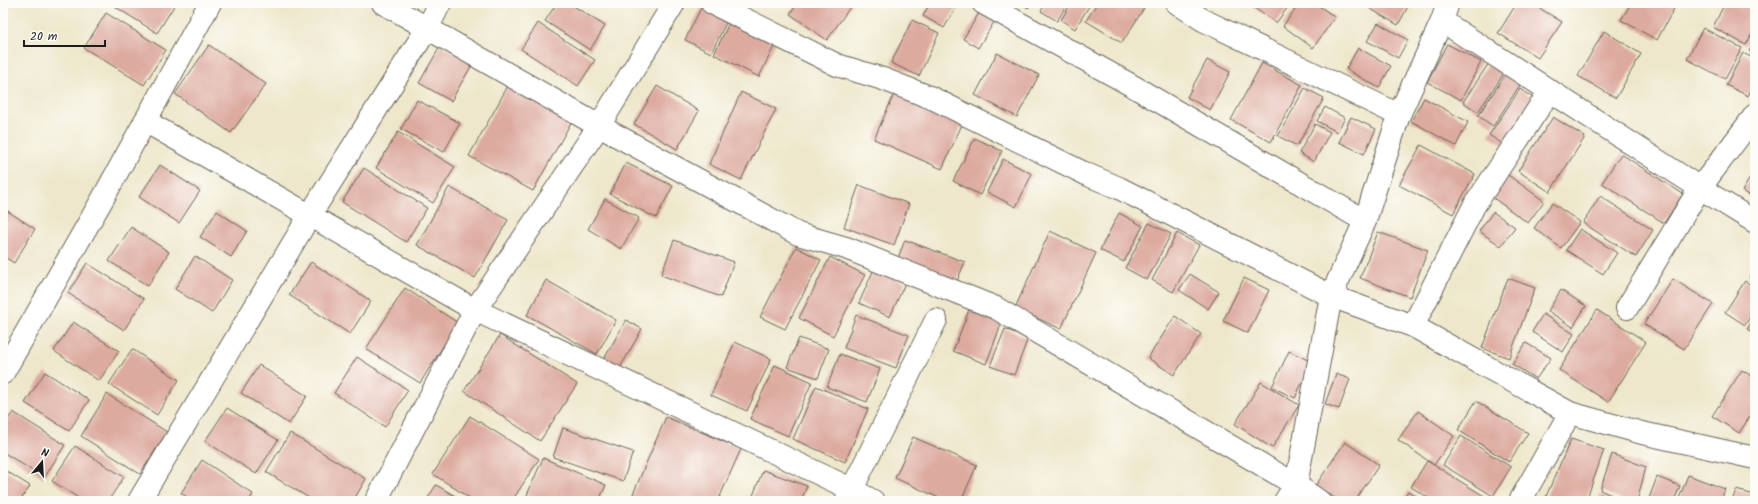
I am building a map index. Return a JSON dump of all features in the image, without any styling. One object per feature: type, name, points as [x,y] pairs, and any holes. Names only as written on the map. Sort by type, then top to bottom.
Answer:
[{"type":"street","points":[[3,373],[210,3]]},
{"type":"street","points":[[383,3],[428,27],[599,126],[798,234],[846,248],[996,308],[1290,493],[1319,501]]},
{"type":"street","points":[[139,501],[310,215],[428,27],[440,3]]},
{"type":"street","points":[[376,501],[475,310],[599,126],[674,3]]},
{"type":"street","points":[[712,3],[837,65],[883,79],[932,98],[1086,174],[1119,188],[1331,296],[1413,326],[1570,413],[1642,433],[1755,458]]},
{"type":"street","points":[[983,3],[1131,85],[1365,221]]},
{"type":"street","points":[[1177,3],[1203,20],[1398,115]]},
{"type":"street","points":[[1290,493],[1331,296],[1365,221],[1398,115],[1445,12],[1550,92],[1755,222]]},
{"type":"street","points":[[1413,326],[1474,206],[1550,92]]},
{"type":"street","points":[[1627,308],[1700,188],[1755,114]]},
{"type":"street","points":[[145,121],[475,310],[848,495],[873,501]]},
{"type":"street","points":[[848,495],[936,320]]},
{"type":"street","points":[[1520,501],[1570,413]]},
{"type":"building","points":[[116,3],[176,3],[157,33],[114,6]]},
{"type":"building","points":[[557,3],[569,3],[605,26],[590,50],[545,21]]},
{"type":"building","points":[[798,3],[853,3],[827,40],[790,14]]},
{"type":"building","points":[[930,3],[959,3],[944,28],[923,16]]},
{"type":"building","points":[[1021,3],[1032,3],[1028,8]]},
{"type":"building","points":[[1046,3],[1068,3],[1057,21],[1041,11]]},
{"type":"building","points":[[1071,3],[1091,3],[1075,29],[1061,20]]},
{"type":"building","points":[[1097,3],[1137,3],[1144,8],[1122,43],[1086,21]]},
{"type":"building","points":[[1247,3],[1291,3],[1276,23]]},
{"type":"building","points":[[1300,3],[1315,3],[1335,17],[1313,48],[1283,26]]},
{"type":"building","points":[[1372,3],[1410,3],[1398,25],[1369,8]]},
{"type":"building","points":[[1517,3],[1531,3],[1562,22],[1538,58],[1498,33]]},
{"type":"building","points":[[1631,3],[1677,3],[1657,40],[1621,20]]},
{"type":"building","points":[[1725,3],[1743,3],[1755,9],[1755,28],[1746,45],[1713,27]]},
{"type":"building","points":[[702,6],[728,19],[711,53],[685,40]]},
{"type":"building","points":[[981,10],[996,19],[978,48],[963,39]]},
{"type":"building","points":[[106,13],[166,50],[144,85],[84,48]]},
{"type":"building","points":[[731,19],[776,42],[759,77],[714,54]]},
{"type":"building","points":[[912,20],[939,33],[919,76],[891,63]]},
{"type":"building","points":[[538,23],[595,60],[578,86],[521,49]]},
{"type":"building","points":[[1378,23],[1408,40],[1398,58],[1367,41]]},
{"type":"building","points":[[1703,28],[1742,48],[1725,79],[1687,59]]},
{"type":"building","points":[[1604,31],[1641,54],[1616,98],[1578,76]]},
{"type":"building","points":[[1755,41],[1755,54],[1749,51]]},
{"type":"building","points":[[1447,44],[1481,62],[1461,100],[1427,82]]},
{"type":"building","points":[[209,45],[266,84],[231,133],[175,94]]},
{"type":"building","points":[[441,45],[473,63],[451,101],[419,83]]},
{"type":"building","points":[[1358,48],[1391,66],[1379,88],[1346,69]]},
{"type":"building","points":[[997,53],[1039,75],[1017,117],[975,95]]},
{"type":"building","points":[[1743,53],[1755,59],[1755,82],[1748,96],[1726,85]]},
{"type":"building","points":[[1207,60],[1230,72],[1210,110],[1187,97]]},
{"type":"building","points":[[1491,60],[1506,70],[1478,112],[1463,102]]},
{"type":"building","points":[[1262,63],[1302,85],[1271,142],[1231,120]]},
{"type":"building","points":[[1507,72],[1522,82],[1493,126],[1478,116]]},
{"type":"building","points":[[509,84],[573,119],[533,191],[469,156]]},
{"type":"building","points":[[657,86],[699,111],[677,149],[634,124]]},
{"type":"building","points":[[1305,88],[1324,98],[1297,146],[1278,136]]},
{"type":"building","points":[[1520,89],[1536,100],[1506,146],[1489,135]]},
{"type":"building","points":[[896,90],[964,120],[942,169],[874,139]]},
{"type":"building","points":[[741,92],[776,109],[741,180],[709,164]]},
{"type":"building","points":[[1424,98],[1468,122],[1456,146],[1411,121]]},
{"type":"building","points":[[417,100],[460,123],[444,152],[401,129]]},
{"type":"building","points":[[1325,107],[1345,118],[1337,132],[1317,121]]},
{"type":"building","points":[[1351,117],[1376,129],[1364,154],[1339,142]]},
{"type":"building","points":[[1553,117],[1585,137],[1550,192],[1518,171]]},
{"type":"building","points":[[1315,124],[1330,132],[1314,162],[1299,153]]},
{"type":"building","points":[[398,132],[455,167],[433,203],[376,168]]},
{"type":"building","points":[[975,138],[1002,151],[980,195],[953,181]]},
{"type":"building","points":[[1421,145],[1475,174],[1453,214],[1399,185]]},
{"type":"building","points":[[1621,154],[1683,194],[1664,223],[1602,183]]},
{"type":"building","points":[[1003,159],[1032,174],[1016,207],[987,192]]},
{"type":"building","points":[[626,163],[673,186],[656,218],[610,194]]},
{"type":"building","points":[[160,165],[200,191],[179,223],[139,197]]},
{"type":"building","points":[[364,168],[427,208],[406,242],[342,202]]},
{"type":"building","points":[[1755,170],[1755,198],[1742,191]]},
{"type":"building","points":[[1508,175],[1544,201],[1528,223],[1492,197]]},
{"type":"building","points":[[859,185],[909,204],[894,245],[844,227]]},
{"type":"building","points":[[449,187],[508,220],[475,278],[417,245]]},
{"type":"building","points":[[1600,196],[1653,230],[1636,257],[1583,223]]},
{"type":"building","points":[[605,199],[639,218],[621,249],[588,229]]},
{"type":"building","points":[[1552,203],[1580,222],[1561,248],[1534,228]]},
{"type":"building","points":[[6,210],[35,229],[14,263],[3,256],[3,215]]},
{"type":"building","points":[[217,211],[247,231],[231,257],[200,237]]},
{"type":"building","points":[[1493,212],[1515,227],[1501,246],[1479,231]]},
{"type":"building","points":[[1119,213],[1143,226],[1124,262],[1100,250]]},
{"type":"building","points":[[1149,223],[1171,234],[1147,280],[1125,268]]},
{"type":"building","points":[[131,227],[169,252],[148,286],[109,261]]},
{"type":"building","points":[[1580,229],[1617,253],[1603,274],[1566,250]]},
{"type":"building","points":[[1050,231],[1096,253],[1061,329],[1015,308]]},
{"type":"building","points":[[1378,232],[1428,250],[1410,297],[1360,278]]},
{"type":"building","points":[[1177,233],[1199,245],[1173,292],[1152,280]]},
{"type":"building","points":[[674,240],[734,262],[721,297],[661,275]]},
{"type":"building","points":[[905,240],[965,262],[957,281],[898,258]]},
{"type":"building","points":[[796,247],[821,260],[785,329],[760,317]]},
{"type":"building","points":[[195,256],[232,280],[212,313],[175,289]]},
{"type":"building","points":[[830,257],[865,275],[833,336],[799,318]]},
{"type":"building","points":[[311,262],[371,301],[350,334],[289,295]]},
{"type":"building","points":[[87,263],[144,299],[124,330],[68,293]]},
{"type":"building","points":[[874,269],[905,283],[890,317],[859,303]]},
{"type":"building","points":[[1755,269],[1755,282],[1749,278]]},
{"type":"building","points":[[1190,274],[1219,292],[1208,309],[1179,290]]},
{"type":"building","points":[[1244,278],[1269,290],[1248,333],[1223,321]]},
{"type":"building","points":[[1508,278],[1535,288],[1509,358],[1482,348]]},
{"type":"building","points":[[1673,279],[1713,304],[1684,349],[1644,324]]},
{"type":"building","points":[[546,280],[616,320],[597,354],[527,315]]},
{"type":"building","points":[[1745,281],[1755,288],[1755,310],[1745,325],[1725,312]]},
{"type":"building","points":[[405,288],[458,323],[420,383],[366,349]]},
{"type":"building","points":[[1561,290],[1586,306],[1573,327],[1548,311]]},
{"type":"building","points":[[969,310],[1002,322],[986,364],[953,351]]},
{"type":"building","points":[[1597,310],[1646,342],[1608,402],[1559,370]]},
{"type":"building","points":[[1543,314],[1574,334],[1563,352],[1532,332]]},
{"type":"building","points":[[856,315],[909,335],[896,368],[844,348]]},
{"type":"building","points":[[1175,316],[1201,334],[1174,375],[1148,358]]},
{"type":"building","points":[[1755,317],[1755,334],[1747,329]]},
{"type":"building","points":[[626,320],[642,329],[620,368],[604,359]]},
{"type":"building","points":[[73,322],[119,351],[99,381],[54,351]]},
{"type":"building","points":[[1005,329],[1028,338],[1014,375],[990,366]]},
{"type":"building","points":[[500,335],[577,384],[540,441],[464,391]]},
{"type":"building","points":[[799,338],[829,349],[818,378],[787,367]]},
{"type":"building","points":[[735,342],[771,359],[747,411],[711,395]]},
{"type":"building","points":[[1526,343],[1551,358],[1536,379],[1512,364]]},
{"type":"building","points":[[132,349],[179,380],[157,415],[109,384]]},
{"type":"building","points":[[1289,351],[1312,362],[1295,398],[1272,387]]},
{"type":"building","points":[[840,354],[880,369],[867,402],[827,387]]},
{"type":"building","points":[[357,357],[408,390],[385,427],[334,393]]},
{"type":"building","points":[[259,365],[307,396],[289,424],[241,393]]},
{"type":"building","points":[[775,365],[812,382],[788,436],[750,419]]},
{"type":"building","points":[[1742,370],[1755,378],[1755,409],[1739,433],[1712,416]]},
{"type":"building","points":[[45,372],[89,400],[69,431],[25,403]]},
{"type":"building","points":[[1336,374],[1350,379],[1339,409],[1325,404]]},
{"type":"building","points":[[1261,382],[1299,405],[1272,448],[1235,424]]},
{"type":"building","points":[[816,386],[868,409],[845,462],[793,439]]},
{"type":"building","points":[[107,394],[167,432],[140,474],[81,436]]},
{"type":"building","points":[[1476,401],[1528,433],[1509,462],[1458,430]]},
{"type":"building","points":[[227,408],[278,440],[256,474],[205,441]]},
{"type":"building","points":[[1418,411],[1454,436],[1434,465],[1398,440]]},
{"type":"building","points":[[13,412],[65,445],[44,478],[3,452],[3,427]]},
{"type":"building","points":[[470,416],[539,459],[512,501],[474,501],[433,474]]},
{"type":"building","points":[[666,417],[741,449],[718,501],[630,501]]},
{"type":"building","points":[[563,428],[633,452],[623,481],[553,457]]},
{"type":"building","points":[[290,433],[366,479],[353,501],[314,501],[266,472]]},
{"type":"building","points":[[1461,436],[1511,467],[1493,496],[1443,465]]},
{"type":"building","points":[[913,437],[977,465],[961,501],[946,501],[895,478]]},
{"type":"building","points":[[1571,439],[1604,450],[1586,501],[1544,501]]},
{"type":"building","points":[[1345,442],[1379,465],[1355,501],[1339,501],[1316,485]]},
{"type":"building","points":[[75,446],[124,477],[108,501],[83,501],[52,481]]},
{"type":"building","points":[[1612,454],[1646,467],[1637,501],[1625,501],[1600,490]]},
{"type":"building","points":[[543,458],[606,485],[599,501],[541,501],[527,495]]},
{"type":"building","points":[[202,460],[253,494],[249,501],[193,501],[181,493]]},
{"type":"building","points":[[1427,461],[1492,501],[1434,501],[1411,487]]},
{"type":"building","points":[[3,469],[30,486],[20,501],[3,501]]},
{"type":"building","points":[[763,470],[807,486],[801,501],[751,501]]},
{"type":"building","points":[[1688,475],[1725,489],[1721,501],[1678,501]]},
{"type":"building","points":[[1657,477],[1680,486],[1674,501],[1648,501]]},
{"type":"building","points":[[436,485],[464,501],[426,501]]},
{"type":"building","points":[[1736,490],[1755,495],[1752,501],[1732,501]]},
{"type":"building","points":[[1408,491],[1424,501],[1402,501]]},
{"type":"building","points":[[1600,494],[1615,501],[1597,501]]}]
